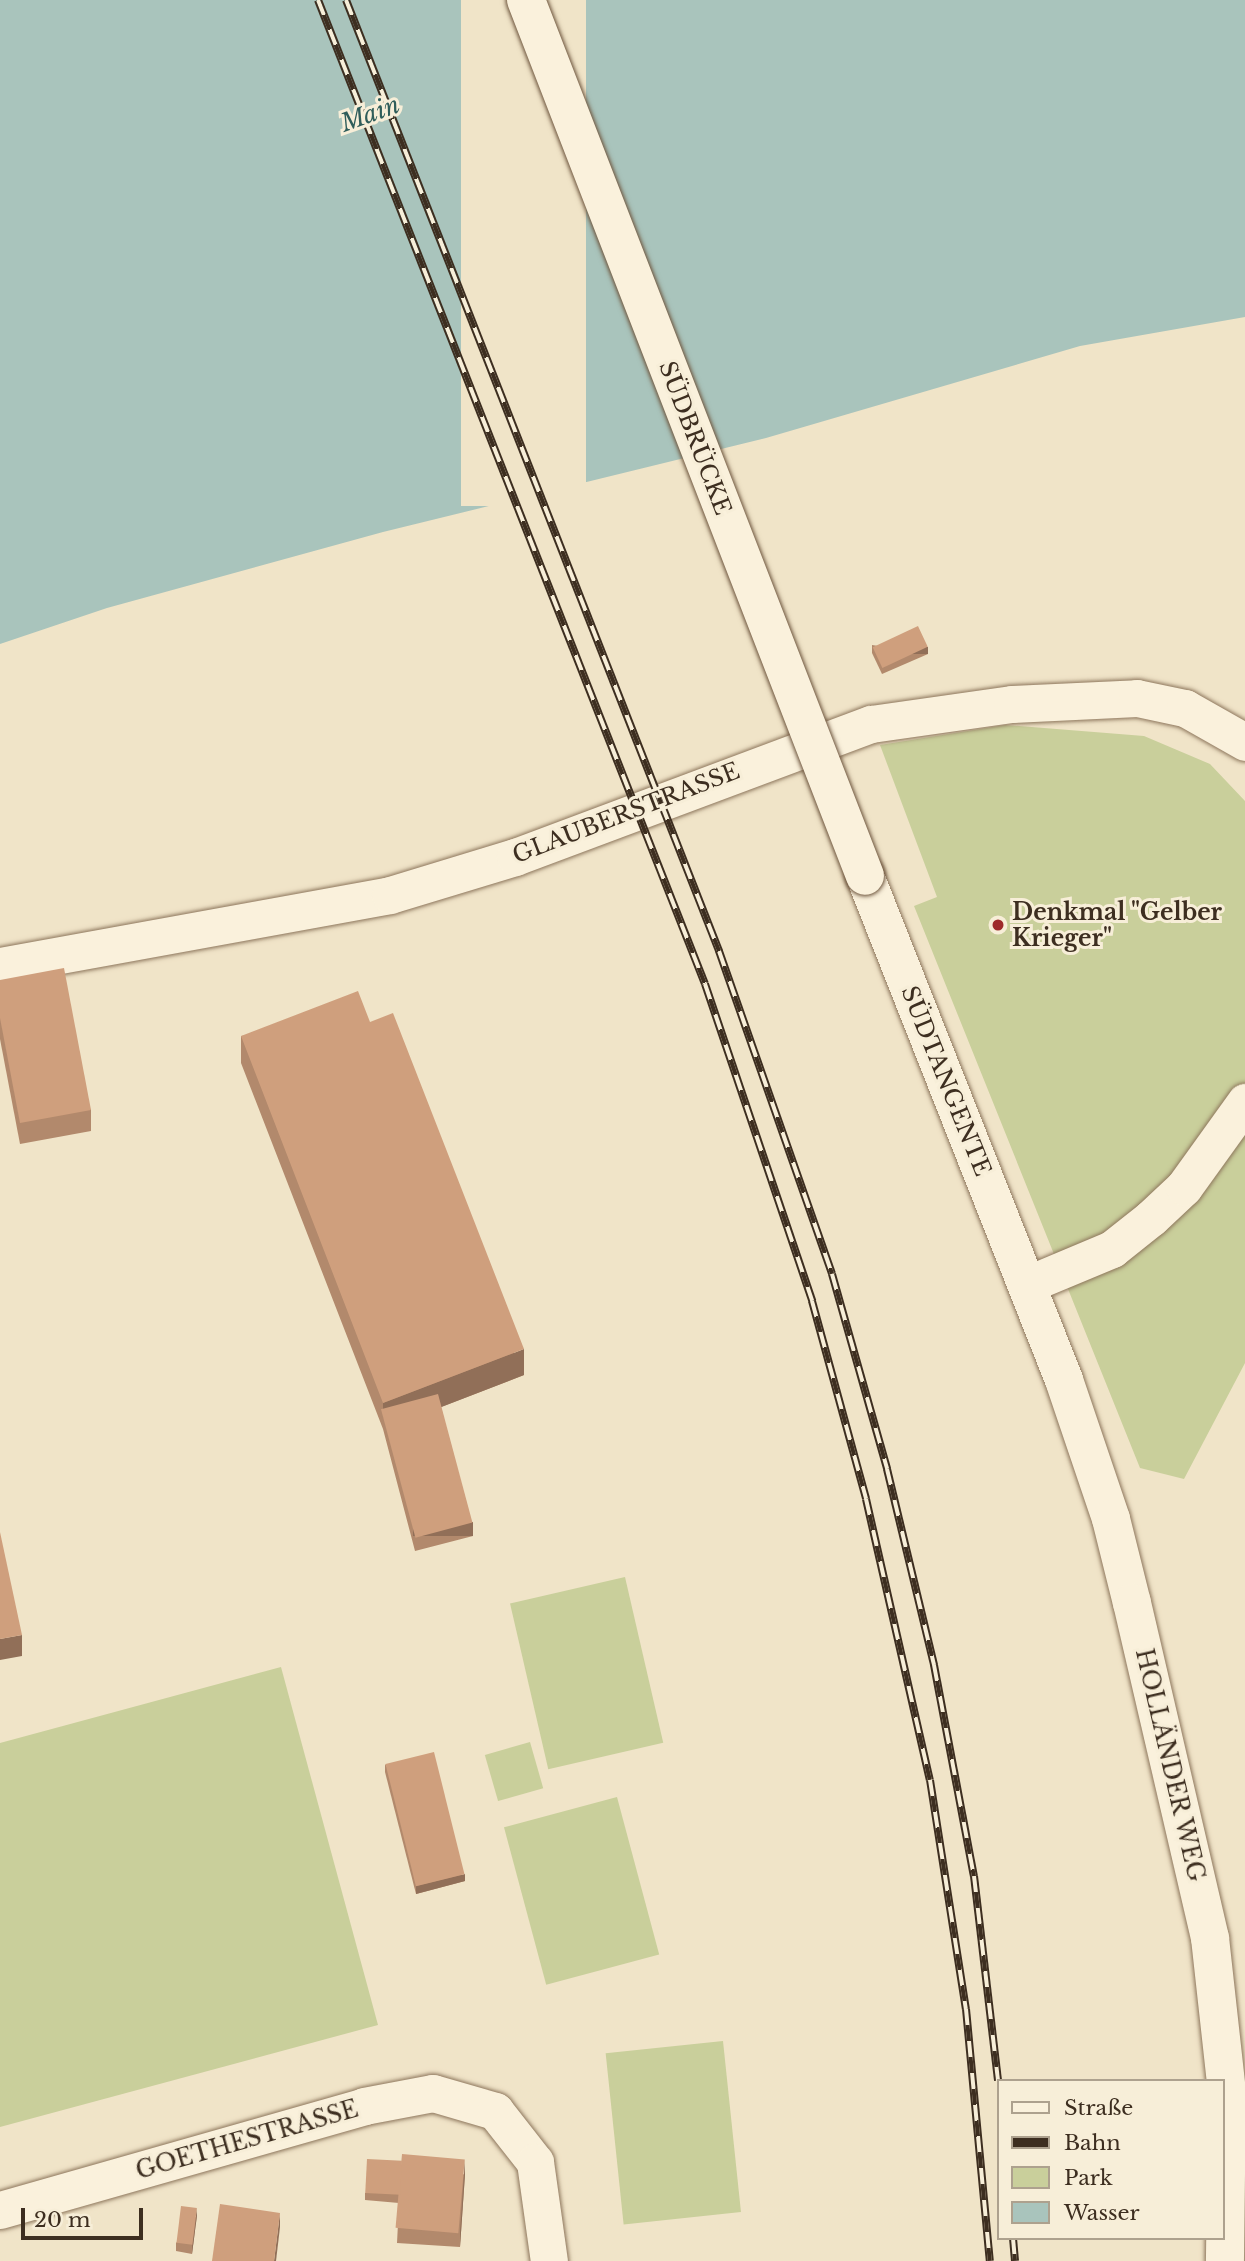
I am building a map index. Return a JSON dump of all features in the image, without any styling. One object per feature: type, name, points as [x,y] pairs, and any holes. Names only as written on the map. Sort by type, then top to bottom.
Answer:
[{"type":"main road","name":"SÜDBRÜCKE","points":[[526,0],[865,876]]},
{"type":"main road","name":"SÜDTANGENTE","points":[[865,876],[1026,1285]]},
{"type":"main road","name":"HOLLÄNDER WEG","points":[[1026,1285],[1111,1519],[1155,1694],[1210,1938],[1236,2090],[1225,2261]]},
{"type":"street","name":"GLAUBERSTRASSE","points":[[0,966],[390,895],[515,857],[871,724],[1012,704],[1137,698],[1185,708],[1245,742]]},
{"type":"street","points":[[1026,1285],[1112,1248],[1151,1219],[1184,1186],[1245,1102]]},
{"type":"street","name":"GOETHESTRASSE","points":[[0,2210],[365,2106],[433,2093],[495,2111],[535,2162],[549,2261]]},
{"type":"green space","points":[[1005,725],[1144,736],[1210,764],[1245,801],[1245,1363],[1184,1479],[1140,1468],[914,906],[937,897],[880,745]]},
{"type":"green space","points":[[625,1577],[663,1743],[548,1769],[510,1604]]},
{"type":"green space","points":[[281,1667],[378,2025],[0,2127],[0,1743]]},
{"type":"green space","points":[[530,1742],[543,1788],[498,1801],[485,1755]]},
{"type":"green space","points":[[617,1797],[659,1954],[546,1985],[504,1827]]},
{"type":"green space","points":[[723,2041],[741,2212],[624,2224],[606,2053]]},
{"type":"water","name":"Main","points":[[0,0],[1245,0],[1245,317],[1080,346],[766,438],[383,532],[107,608],[0,644]]},
{"type":"pier","points":[[461,0],[586,0],[586,506],[461,506]]},
{"type":"building","points":[[918,626],[928,647],[882,668],[873,647]]},
{"type":"building","points":[[64,968],[91,1110],[20,1123],[0,1018],[0,980]]},
{"type":"building","points":[[358,991],[370,1022],[393,1013],[524,1349],[383,1403],[241,1036]]},
{"type":"building","points":[[438,1394],[472,1522],[415,1538],[381,1409]]},
{"type":"building","points":[[0,1532],[22,1635],[0,1639]]},
{"type":"building","points":[[434,1752],[464,1874],[416,1886],[385,1764]]},
{"type":"building","points":[[402,2154],[465,2159],[458,2233],[396,2228]]},
{"type":"building","points":[[367,2159],[402,2161],[400,2195],[365,2193]]},
{"type":"building","points":[[220,2204],[280,2213],[274,2261],[212,2261]]},
{"type":"building","points":[[181,2206],[197,2208],[192,2245],[176,2243]]},
{"type":"railway","points":[[318,0],[705,984],[812,1301],[866,1499],[930,1780],[966,2009],[990,2261]]},
{"type":"railway","points":[[346,0],[719,951],[832,1274],[887,1469],[934,1665],[974,1876],[998,2079]]},
{"type":"railway","points":[[1013,2240],[1015,2261]]},
{"type":"place","name":"Denkmal \"Gelber Krieger\"","points":[[998,925]]}]
